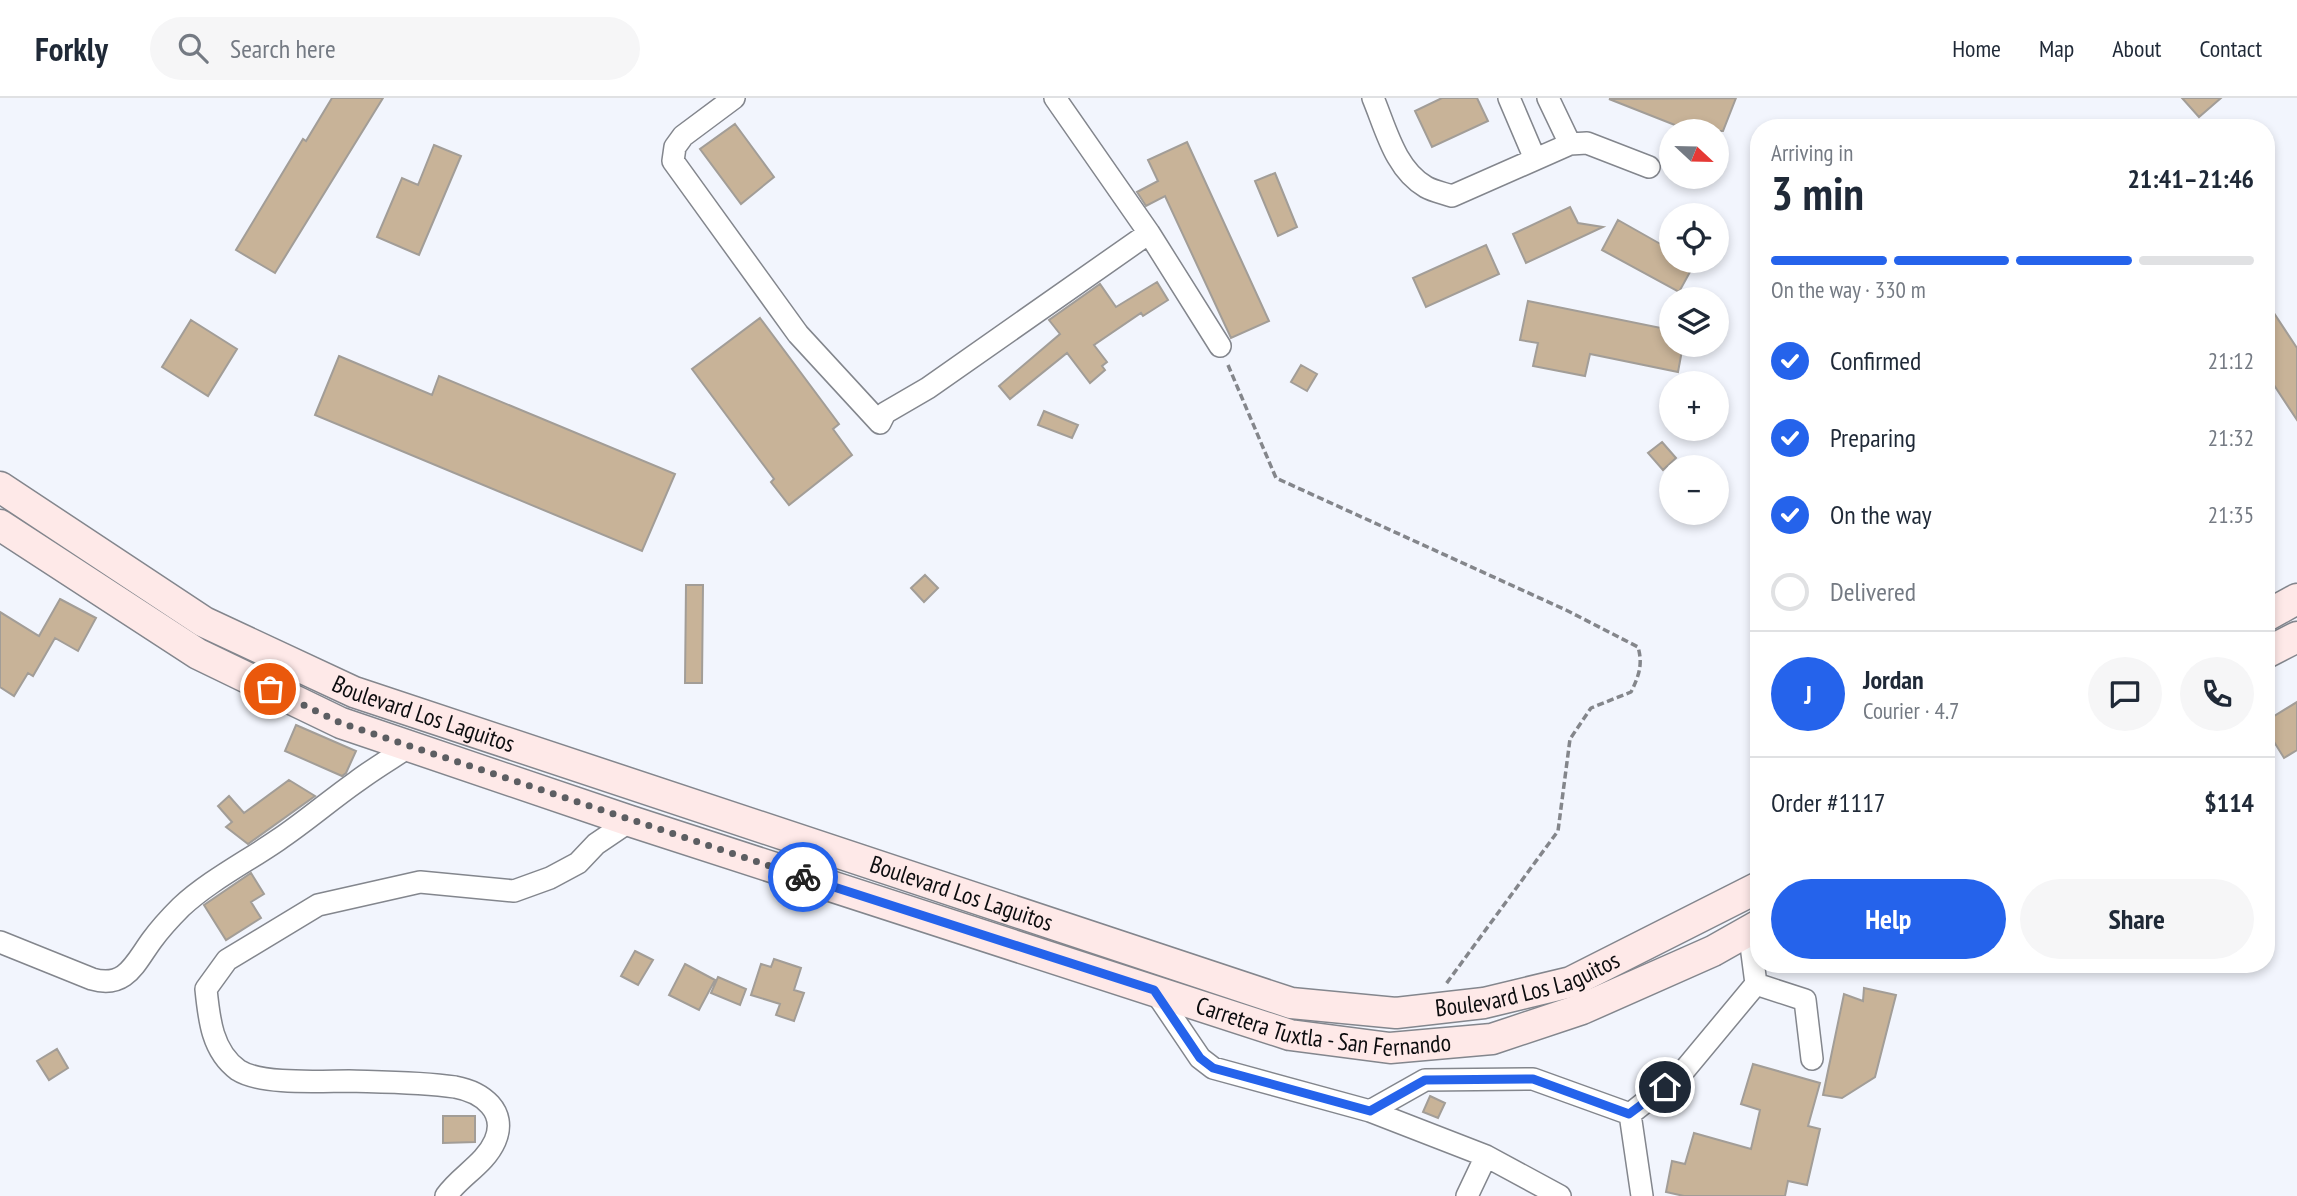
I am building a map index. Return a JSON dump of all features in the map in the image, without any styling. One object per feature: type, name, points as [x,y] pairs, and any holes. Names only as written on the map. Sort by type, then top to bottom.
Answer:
[{"type":"main road","name":"Boulevard Los Laguitos","points":[[0,487],[204,622],[354,692],[519,749],[1291,1003],[1396,1013],[1484,1003],[1571,982],[1750,892]]},
{"type":"main road","name":"Carretera Tuxtla - San Fernando","points":[[0,525],[198,654],[341,723],[630,821],[1290,1035],[1390,1048],[1492,1039],[1582,1009],[1713,951],[1750,930]]},
{"type":"main road","points":[[2275,610],[2297,599]]},
{"type":"main road","points":[[2275,648],[2297,637]]},
{"type":"main road","points":[[509,779],[519,749]]},
{"type":"street","points":[[734,98],[683,136],[676,147],[673,161],[798,334],[880,422],[885,414],[928,388],[1149,233]]},
{"type":"street","points":[[1055,98],[1149,233],[1220,346]]},
{"type":"street","points":[[1373,98],[1395,152],[1407,173],[1427,187],[1452,196],[1570,144],[1587,143],[1649,167]]},
{"type":"street","points":[[1509,98],[1535,159]]},
{"type":"street","points":[[1548,98],[1570,144]]},
{"type":"street","points":[[0,942],[92,979],[104,983],[115,981],[132,969],[151,941],[181,907],[410,746]]},
{"type":"street","points":[[446,1196],[457,1180],[476,1167],[495,1141],[499,1122],[496,1109],[487,1100],[458,1088],[353,1081],[272,1080],[240,1072],[222,1055],[209,1021],[206,989],[227,960],[318,905],[420,882],[514,891],[550,878],[578,863],[596,844],[630,821]]},
{"type":"street","points":[[1629,1114],[1682,1073],[1756,984],[1756,973]]},
{"type":"street","points":[[1756,984],[1805,1000],[1812,1059]]},
{"type":"street","points":[[1154,990],[1200,1058],[1213,1068],[1370,1111],[1486,1156],[1560,1196]]},
{"type":"street","points":[[1370,1111],[1425,1080],[1533,1079],[1629,1114]]},
{"type":"street","points":[[1629,1114],[1642,1196]]},
{"type":"street","points":[[1467,1196],[1486,1156]]},
{"type":"path","points":[[1220,346],[1276,478],[1566,610],[1638,646],[1642,658],[1640,673],[1631,692],[1591,708],[1570,738],[1558,831],[1426,1010]]},
{"type":"building","points":[[332,98],[383,98],[275,273],[236,250],[303,139],[306,141]]},
{"type":"building","points":[[1442,98],[1477,98],[1488,121],[1432,147],[1415,111]]},
{"type":"building","points":[[1736,98],[1728,119],[1660,119],[1609,99]]},
{"type":"building","points":[[2182,98],[2221,98],[2199,117]]},
{"type":"building","points":[[735,124],[774,177],[741,204],[700,149]]},
{"type":"building","points":[[1187,142],[1269,321],[1231,338],[1165,196],[1146,206],[1137,192],[1158,181],[1148,160]]},
{"type":"building","points":[[434,145],[461,156],[419,255],[377,237],[402,178],[418,185]]},
{"type":"building","points":[[1275,173],[1297,227],[1278,236],[1255,181]]},
{"type":"building","points":[[1570,207],[1578,223],[1603,227],[1526,263],[1513,234]]},
{"type":"building","points":[[1618,220],[1659,243],[1659,273],[1689,273],[1682,287],[1670,287],[1602,250]]},
{"type":"building","points":[[1486,245],[1499,274],[1426,307],[1413,278]]},
{"type":"building","points":[[1157,282],[1168,300],[1143,316],[1141,313],[1094,345],[1107,362],[1102,366],[1105,370],[1090,383],[1067,353],[1010,399],[999,386],[1060,334],[1049,320],[1100,284],[1116,307]]},
{"type":"building","points":[[1528,301],[1659,328],[1659,357],[1681,357],[1678,371],[1673,371],[1590,354],[1585,376],[1533,366],[1538,343],[1520,340]]},
{"type":"building","points":[[2275,315],[2297,348],[2297,420],[2275,387]]},
{"type":"building","points":[[760,318],[839,424],[833,429],[852,455],[789,505],[771,482],[774,479],[692,369]]},
{"type":"building","points":[[191,320],[237,349],[208,396],[162,367]]},
{"type":"building","points":[[339,356],[432,395],[439,376],[675,474],[642,551],[315,415]]},
{"type":"building","points":[[1301,365],[1317,374],[1307,391],[1291,382]]},
{"type":"building","points":[[1044,411],[1078,425],[1072,438],[1038,425]]},
{"type":"building","points":[[1662,442],[1673,455],[1659,455],[1659,465],[1648,453]]},
{"type":"building","points":[[925,575],[938,588],[924,602],[911,588]]},
{"type":"building","points":[[686,585],[703,585],[702,683],[685,683]]},
{"type":"building","points":[[60,599],[96,618],[78,651],[55,638],[33,676],[28,673],[14,696],[0,687],[0,612],[39,636]]},
{"type":"building","points":[[2297,702],[2297,750],[2284,758],[2275,744],[2275,715]]},
{"type":"building","points":[[296,725],[356,751],[346,773],[342,776],[285,751]]},
{"type":"building","points":[[289,780],[315,796],[248,844],[226,827],[232,822],[218,806],[229,796],[244,813]]},
{"type":"building","points":[[251,873],[264,894],[251,902],[261,918],[226,940],[204,905]]},
{"type":"building","points":[[635,951],[653,960],[638,985],[621,976]]},
{"type":"building","points":[[774,959],[801,968],[794,990],[804,993],[794,1021],[776,1015],[780,1004],[751,995],[761,964],[771,967]]},
{"type":"building","points":[[685,964],[715,980],[699,1010],[669,995]]},
{"type":"building","points":[[718,977],[746,989],[740,1005],[711,993]]},
{"type":"building","points":[[1864,988],[1896,995],[1875,1077],[1842,1098],[1823,1095],[1844,994],[1863,1001]]},
{"type":"building","points":[[57,1049],[68,1068],[49,1080],[37,1061]]},
{"type":"building","points":[[1753,1064],[1820,1083],[1808,1126],[1820,1129],[1807,1185],[1788,1181],[1785,1196],[1684,1196],[1666,1192],[1672,1161],[1685,1164],[1694,1133],[1751,1149],[1760,1110],[1741,1104]]},
{"type":"building","points":[[1430,1096],[1445,1103],[1438,1118],[1423,1112]]},
{"type":"building","points":[[443,1116],[475,1116],[475,1142],[443,1143]]},
{"type":"way so far","points":[[270,689],[341,723],[803,877]]},
{"type":"route","points":[[803,877],[1154,990],[1200,1058],[1213,1068],[1370,1111],[1425,1080],[1533,1079],[1629,1114],[1665,1087]]}]
